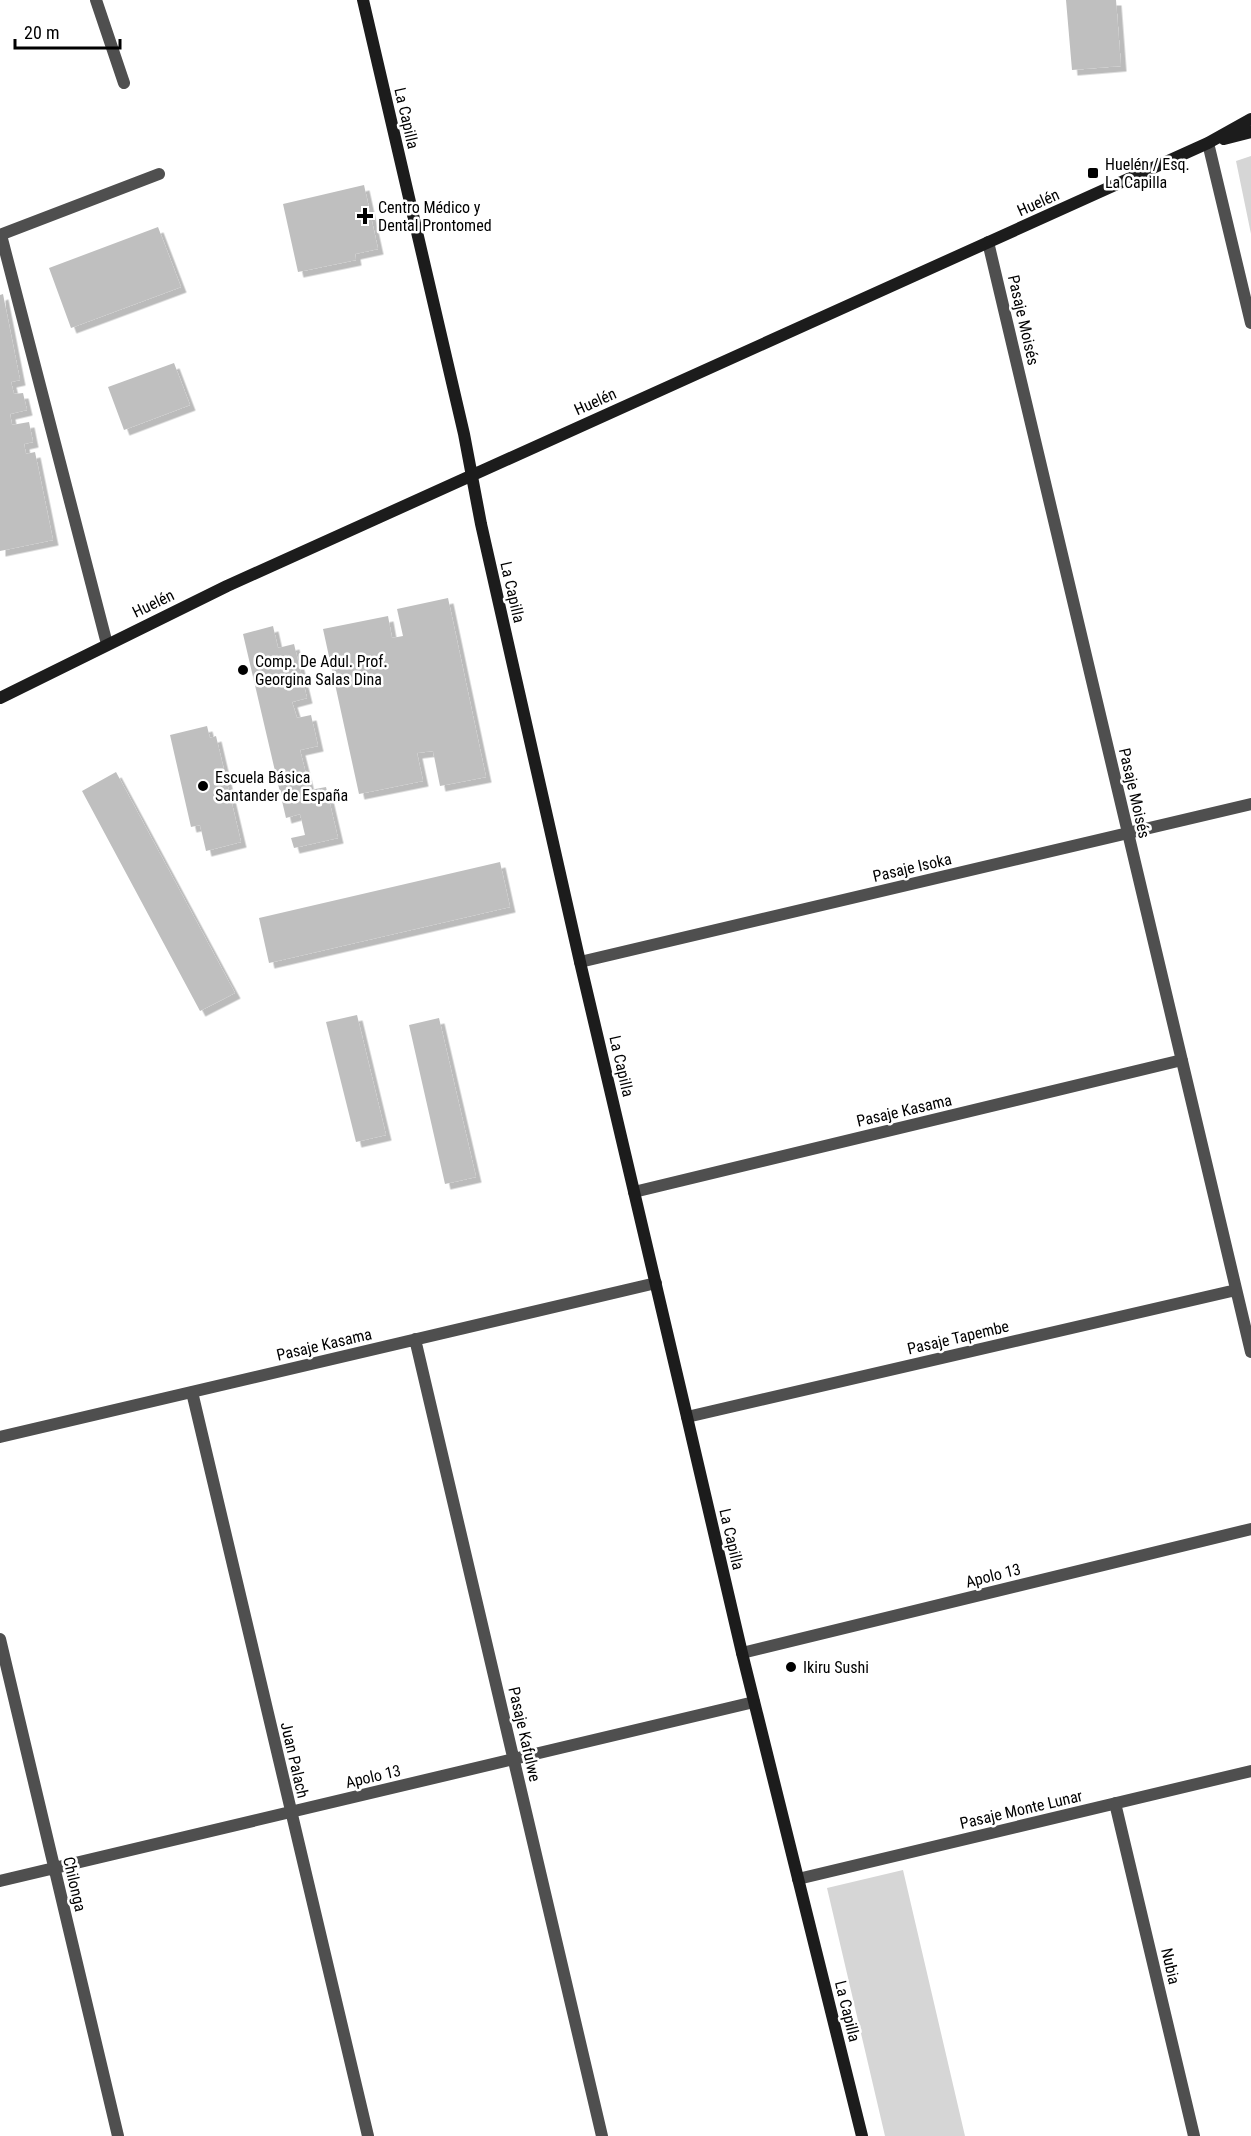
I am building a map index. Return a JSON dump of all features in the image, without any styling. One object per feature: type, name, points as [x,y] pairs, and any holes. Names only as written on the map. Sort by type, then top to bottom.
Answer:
[{"type":"street","points":[[96,0],[124,83]]},
{"type":"street","name":"La Capilla","points":[[363,0],[461,422],[481,524],[580,962],[742,1653],[862,2136]]},
{"type":"street","name":"Huelén","points":[[0,698],[217,591],[1208,143],[1251,118]]},
{"type":"street","name":"Huelén","points":[[1208,143],[1251,132]]},
{"type":"street","points":[[1208,143],[1251,323]]},
{"type":"street","points":[[108,644],[0,235],[159,174]]},
{"type":"street","name":"Pasaje Moisés","points":[[988,242],[1251,1352]]},
{"type":"street","name":"Pasaje Isoka","points":[[580,962],[1251,804]]},
{"type":"street","name":"Pasaje Kasama","points":[[634,1192],[1182,1060]]},
{"type":"street","name":"Pasaje Kasama","points":[[0,1437],[656,1283]]},
{"type":"street","name":"Pasaje Tapembe","points":[[687,1417],[1236,1290]]},
{"type":"street","name":"Pasaje Kafulwe","points":[[415,1339],[602,2136]]},
{"type":"street","name":"Juan Palach","points":[[192,1392],[368,2136]]},
{"type":"street","name":"Apolo 13","points":[[742,1653],[1251,1529]]},
{"type":"street","name":"Chilonga","points":[[0,1639],[118,2136]]},
{"type":"street","name":"Apolo 13","points":[[0,1881],[754,1702]]},
{"type":"street","name":"Pasaje Monte Lunar","points":[[798,1880],[1251,1771]]},
{"type":"street","name":"Nubia","points":[[1115,1803],[1194,2136]]},
{"type":"shaded area","points":[[1251,156],[1251,234],[1236,161]]},
{"type":"shaded area","points":[[903,1870],[965,2136],[885,2136],[827,1888]]},
{"type":"building","points":[[1066,0],[1116,0],[1121,66],[1072,70]]},
{"type":"building","points":[[364,185],[378,249],[355,254],[356,260],[298,272],[283,204]]},
{"type":"building","points":[[158,227],[181,287],[71,328],[49,268]]},
{"type":"building","points":[[3,294],[20,380],[11,382],[14,394],[23,393],[27,410],[10,414],[12,425],[29,422],[33,442],[24,444],[26,454],[35,452],[53,540],[0,551],[0,295]]},
{"type":"building","points":[[174,363],[190,405],[124,430],[108,387]]},
{"type":"building","points":[[448,598],[486,777],[440,786],[433,751],[417,753],[423,781],[359,794],[323,629],[388,616],[392,638],[403,636],[397,609]]},
{"type":"building","points":[[273,626],[278,648],[294,644],[307,698],[292,702],[297,718],[311,715],[318,746],[300,750],[310,790],[326,787],[338,838],[294,848],[291,838],[305,835],[300,814],[286,818],[243,634]]},
{"type":"building","points":[[207,726],[210,738],[216,736],[241,842],[206,851],[200,825],[191,827],[170,735]]},
{"type":"building","points":[[116,772],[235,993],[200,1011],[82,791]]},
{"type":"building","points":[[500,862],[510,907],[269,963],[259,918]]},
{"type":"building","points":[[357,1015],[386,1135],[356,1142],[326,1022]]},
{"type":"building","points":[[439,1018],[476,1177],[445,1184],[409,1025]]},
{"type":"place","name":"Huelén / Esq. La Capilla","points":[[1093,173]]},
{"type":"place","name":"Centro Médico y Dental Prontomed","points":[[365,216]]},
{"type":"place","name":"Comp. De Adul. Prof. Georgina Salas Dina","points":[[243,670]]},
{"type":"place","name":"Escuela Básica Santander de España","points":[[203,786]]},
{"type":"place","name":"Ikiru Sushi","points":[[791,1667]]}]
